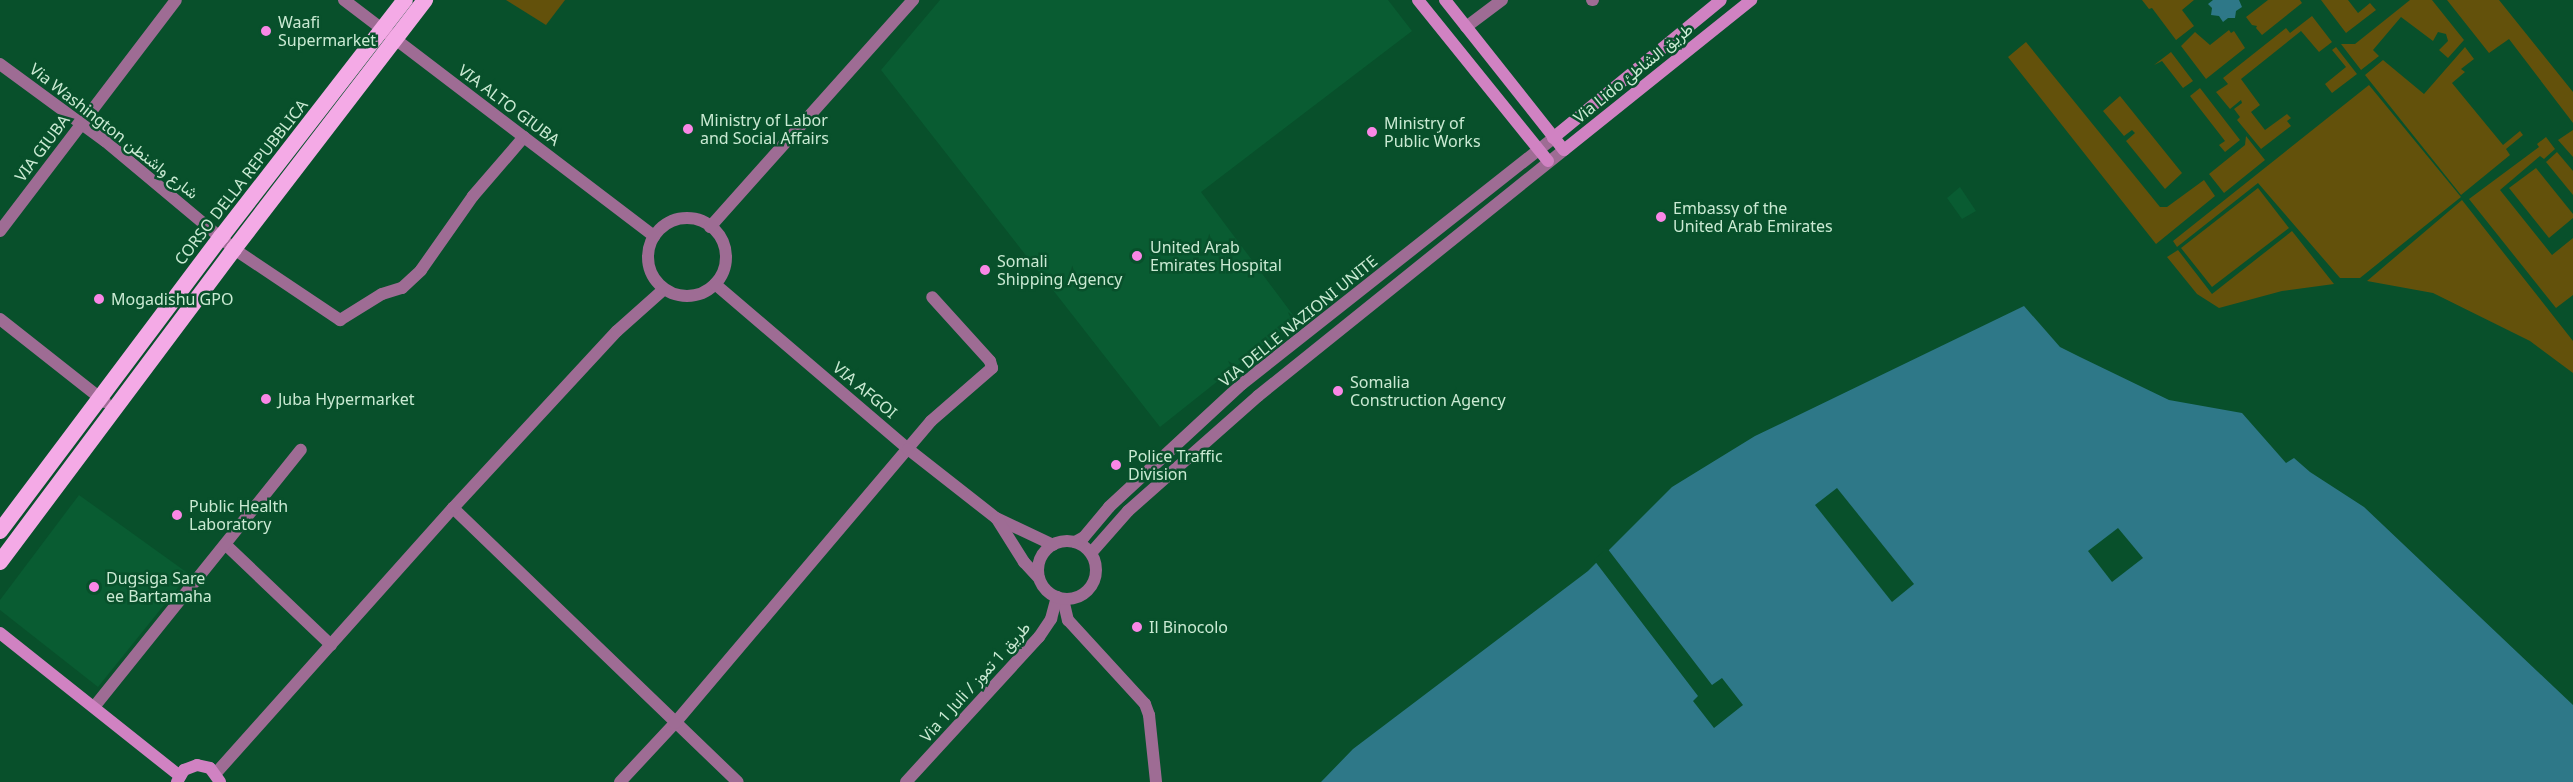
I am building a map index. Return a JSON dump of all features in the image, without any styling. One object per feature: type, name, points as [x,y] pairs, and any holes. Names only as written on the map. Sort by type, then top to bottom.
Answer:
[{"type":"highway","name":"CORSO DELLA REPUBBLICA","points":[[0,531],[221,237],[389,34],[405,0]]},
{"type":"highway","points":[[0,562],[234,249],[389,34],[425,0]]},
{"type":"main road","points":[[1418,0],[1548,161]]},
{"type":"main road","points":[[1445,0],[1564,150]]},
{"type":"main road","name":"Via Lido طريق الشاطئ","points":[[1553,138],[1721,0]]},
{"type":"main road","name":"Via Lido طريق الشاطئ","points":[[1564,150],[1751,0]]},
{"type":"main road","points":[[0,633],[178,779],[184,770],[197,765],[218,777]]},
{"type":"street","name":"VIA GIUBA","points":[[0,231],[176,0]]},
{"type":"street","name":"VIA ALTO GIUBA","points":[[344,0],[654,236]]},
{"type":"street","points":[[710,227],[913,0]]},
{"type":"street","points":[[1466,27],[1502,0]]},
{"type":"street","name":"Via Washington شارع واشنطن","points":[[0,64],[82,124],[234,249],[340,320],[382,294],[402,288],[421,270],[473,196],[524,137]]},
{"type":"street","name":"VIA DELLE NAZIONI UNITE","points":[[1075,542],[1084,537],[1109,507],[1242,384],[1521,166],[1553,138]]},
{"type":"street","name":"VIA DELLE NAZIONI UNITE","points":[[1091,553],[1128,511],[1191,453],[1564,150]]},
{"type":"street","points":[[689,218],[710,227],[719,236],[726,259],[715,284],[695,295],[682,296],[663,290],[648,265],[648,254],[654,236],[665,225],[676,220],[689,218]]},
{"type":"street","name":"VIA AFGOI","points":[[715,284],[908,449],[996,518]]},
{"type":"street","points":[[218,777],[453,508],[617,332],[663,290]]},
{"type":"street","points":[[620,782],[675,723],[930,421],[992,368],[990,361],[932,297]]},
{"type":"street","points":[[0,319],[113,409]]},
{"type":"street","points":[[94,708],[301,450]]},
{"type":"street","points":[[453,508],[738,782]]},
{"type":"street","points":[[996,518],[1053,544],[1075,542],[1091,553],[1096,572],[1093,583],[1086,591],[1073,598],[1060,598],[1048,592],[1024,562],[996,518]]},
{"type":"street","points":[[1039,578],[1040,559],[1053,544]]},
{"type":"street","points":[[226,545],[331,645]]},
{"type":"street","points":[[1060,598],[1068,621],[1145,704],[1149,715],[1156,782]]},
{"type":"street","name":"Via 1 Juli / طريق 1 تموز","points":[[906,782],[1039,637],[1051,619],[1060,598]]},
{"type":"shaded area","points":[[506,0],[565,0],[546,25]]},
{"type":"shaded area","name":"United Arab Emirates Hospital","points":[[940,0],[1388,0],[1412,31],[1201,192],[1296,319],[1160,427],[881,70]]},
{"type":"shaded area","points":[[2142,0],[2194,0],[2182,10],[2194,26],[2176,40],[2152,8],[2149,9]]},
{"type":"shaded area","points":[[2268,0],[2300,0],[2302,3],[2262,35],[2256,28],[2257,26],[2252,25],[2246,17]]},
{"type":"shaded area","points":[[2321,0],[2348,0],[2358,13],[2370,3],[2376,10],[2346,33]]},
{"type":"shaded area","points":[[2410,0],[2432,0],[2464,40],[2448,58],[2439,50],[2448,41],[2446,34],[2438,32],[2433,41],[2401,17],[2373,50],[2379,56],[2361,70],[2341,44],[2355,44]]},
{"type":"shaded area","points":[[2447,0],[2499,0],[2573,92],[2573,123],[2509,39],[2489,53]]},
{"type":"shaded area","points":[[2312,16],[2332,42],[2319,52],[2301,31],[2241,79],[2260,105],[2251,112],[2265,130],[2287,114],[2291,118],[2287,121],[2291,126],[2261,149],[2237,120],[2240,117],[2234,109],[2242,103],[2241,100],[2230,109],[2216,92],[2228,84],[2223,78],[2286,28],[2290,33]]},
{"type":"shaded area","points":[[2229,30],[2231,33],[2234,31],[2245,48],[2206,79],[2181,46],[2195,32],[2210,45]]},
{"type":"shaded area","points":[[2026,42],[2160,207],[2167,207],[2204,180],[2215,196],[2156,244],[2008,57]]},
{"type":"shaded area","points":[[2336,47],[2357,74],[2332,93],[2325,84],[2346,67],[2332,50]]},
{"type":"shaded area","points":[[2465,47],[2474,59],[2461,69],[2465,72],[2452,83],[2503,145],[2520,131],[2523,135],[2506,149],[2510,155],[2461,195],[2365,75],[2383,60],[2424,94]]},
{"type":"shaded area","points":[[2171,52],[2193,81],[2183,88],[2162,61],[2154,65]]},
{"type":"shaded area","points":[[2369,85],[2461,197],[2360,278],[2340,278],[2258,183],[2177,247],[2173,241]]},
{"type":"shaded area","points":[[2200,88],[2240,140],[2225,152],[2219,145],[2225,141],[2190,96]]},
{"type":"shaded area","points":[[2120,96],[2182,173],[2165,189],[2126,141],[2135,133],[2132,130],[2124,136],[2103,111]]},
{"type":"shaded area","points":[[2573,130],[2573,157],[2558,140]]},
{"type":"shaded area","points":[[2246,136],[2265,160],[2224,193],[2209,174],[2245,145]]},
{"type":"shaded area","points":[[2546,137],[2555,149],[2544,159],[2540,156],[2500,190],[2552,255],[2573,238],[2573,295],[2556,308],[2469,199],[2539,147],[2537,144]]},
{"type":"shaded area","points":[[2557,152],[2573,171],[2573,195],[2546,162]]},
{"type":"shaded area","points":[[2536,168],[2573,214],[2573,218],[2549,238],[2509,188]]},
{"type":"shaded area","points":[[1960,187],[1976,211],[1962,219],[1947,198]]},
{"type":"shaded area","points":[[2258,188],[2289,228],[2212,287],[2181,248]]},
{"type":"shaded area","points":[[2462,200],[2573,341],[2573,373],[2530,341],[2433,293],[2367,281]]},
{"type":"shaded area","points":[[2292,231],[2334,284],[2282,291],[2219,308],[2197,294],[2167,257],[2178,250],[2212,294]]},
{"type":"shaded area","name":"Dugsiga Sare ee Bartamaha","points":[[79,495],[189,574],[98,687],[0,610],[0,600]]},
{"type":"water","points":[[2213,0],[2239,0],[2242,7],[2236,11],[2235,18],[2228,18],[2223,22],[2219,16],[2211,15],[2212,8],[2208,4]]},
{"type":"water","points":[[2024,306],[2060,347],[2080,357],[2169,400],[2242,413],[2286,463],[2294,458],[2310,472],[2364,507],[2573,705],[2573,782],[1321,782],[1353,749],[1588,571],[1672,487],[1755,436]]},
{"type":"pier","points":[[1837,488],[1914,584],[1892,602],[1815,505]]},
{"type":"pier","points":[[2118,528],[2143,558],[2112,582],[2088,551]]},
{"type":"pier","points":[[1607,548],[1712,685],[1722,678],[1743,705],[1714,728],[1693,701],[1698,696],[1594,560]]},
{"type":"place","name":"Waafi Supermarket","points":[[266,31]]},
{"type":"place","name":"Ministry of Labor and Social Affairs","points":[[688,129]]},
{"type":"place","name":"Ministry of Public Works","points":[[1372,132]]},
{"type":"place","name":"Embassy of the United Arab Emirates","points":[[1661,217]]},
{"type":"place","name":"United Arab Emirates Hospital","points":[[1137,256]]},
{"type":"place","name":"Somali Shipping Agency","points":[[985,270]]},
{"type":"place","name":"Mogadishu GPO","points":[[99,299]]},
{"type":"place","name":"Somalia Construction Agency","points":[[1338,391]]},
{"type":"place","name":"Juba Hypermarket","points":[[266,399]]},
{"type":"place","name":"Police Traffic Division","points":[[1116,465]]},
{"type":"place","name":"Public Health Laboratory","points":[[177,515]]},
{"type":"place","name":"Dugsiga Sare ee Bartamaha","points":[[94,587]]},
{"type":"place","name":"Il Binocolo","points":[[1137,627]]}]
